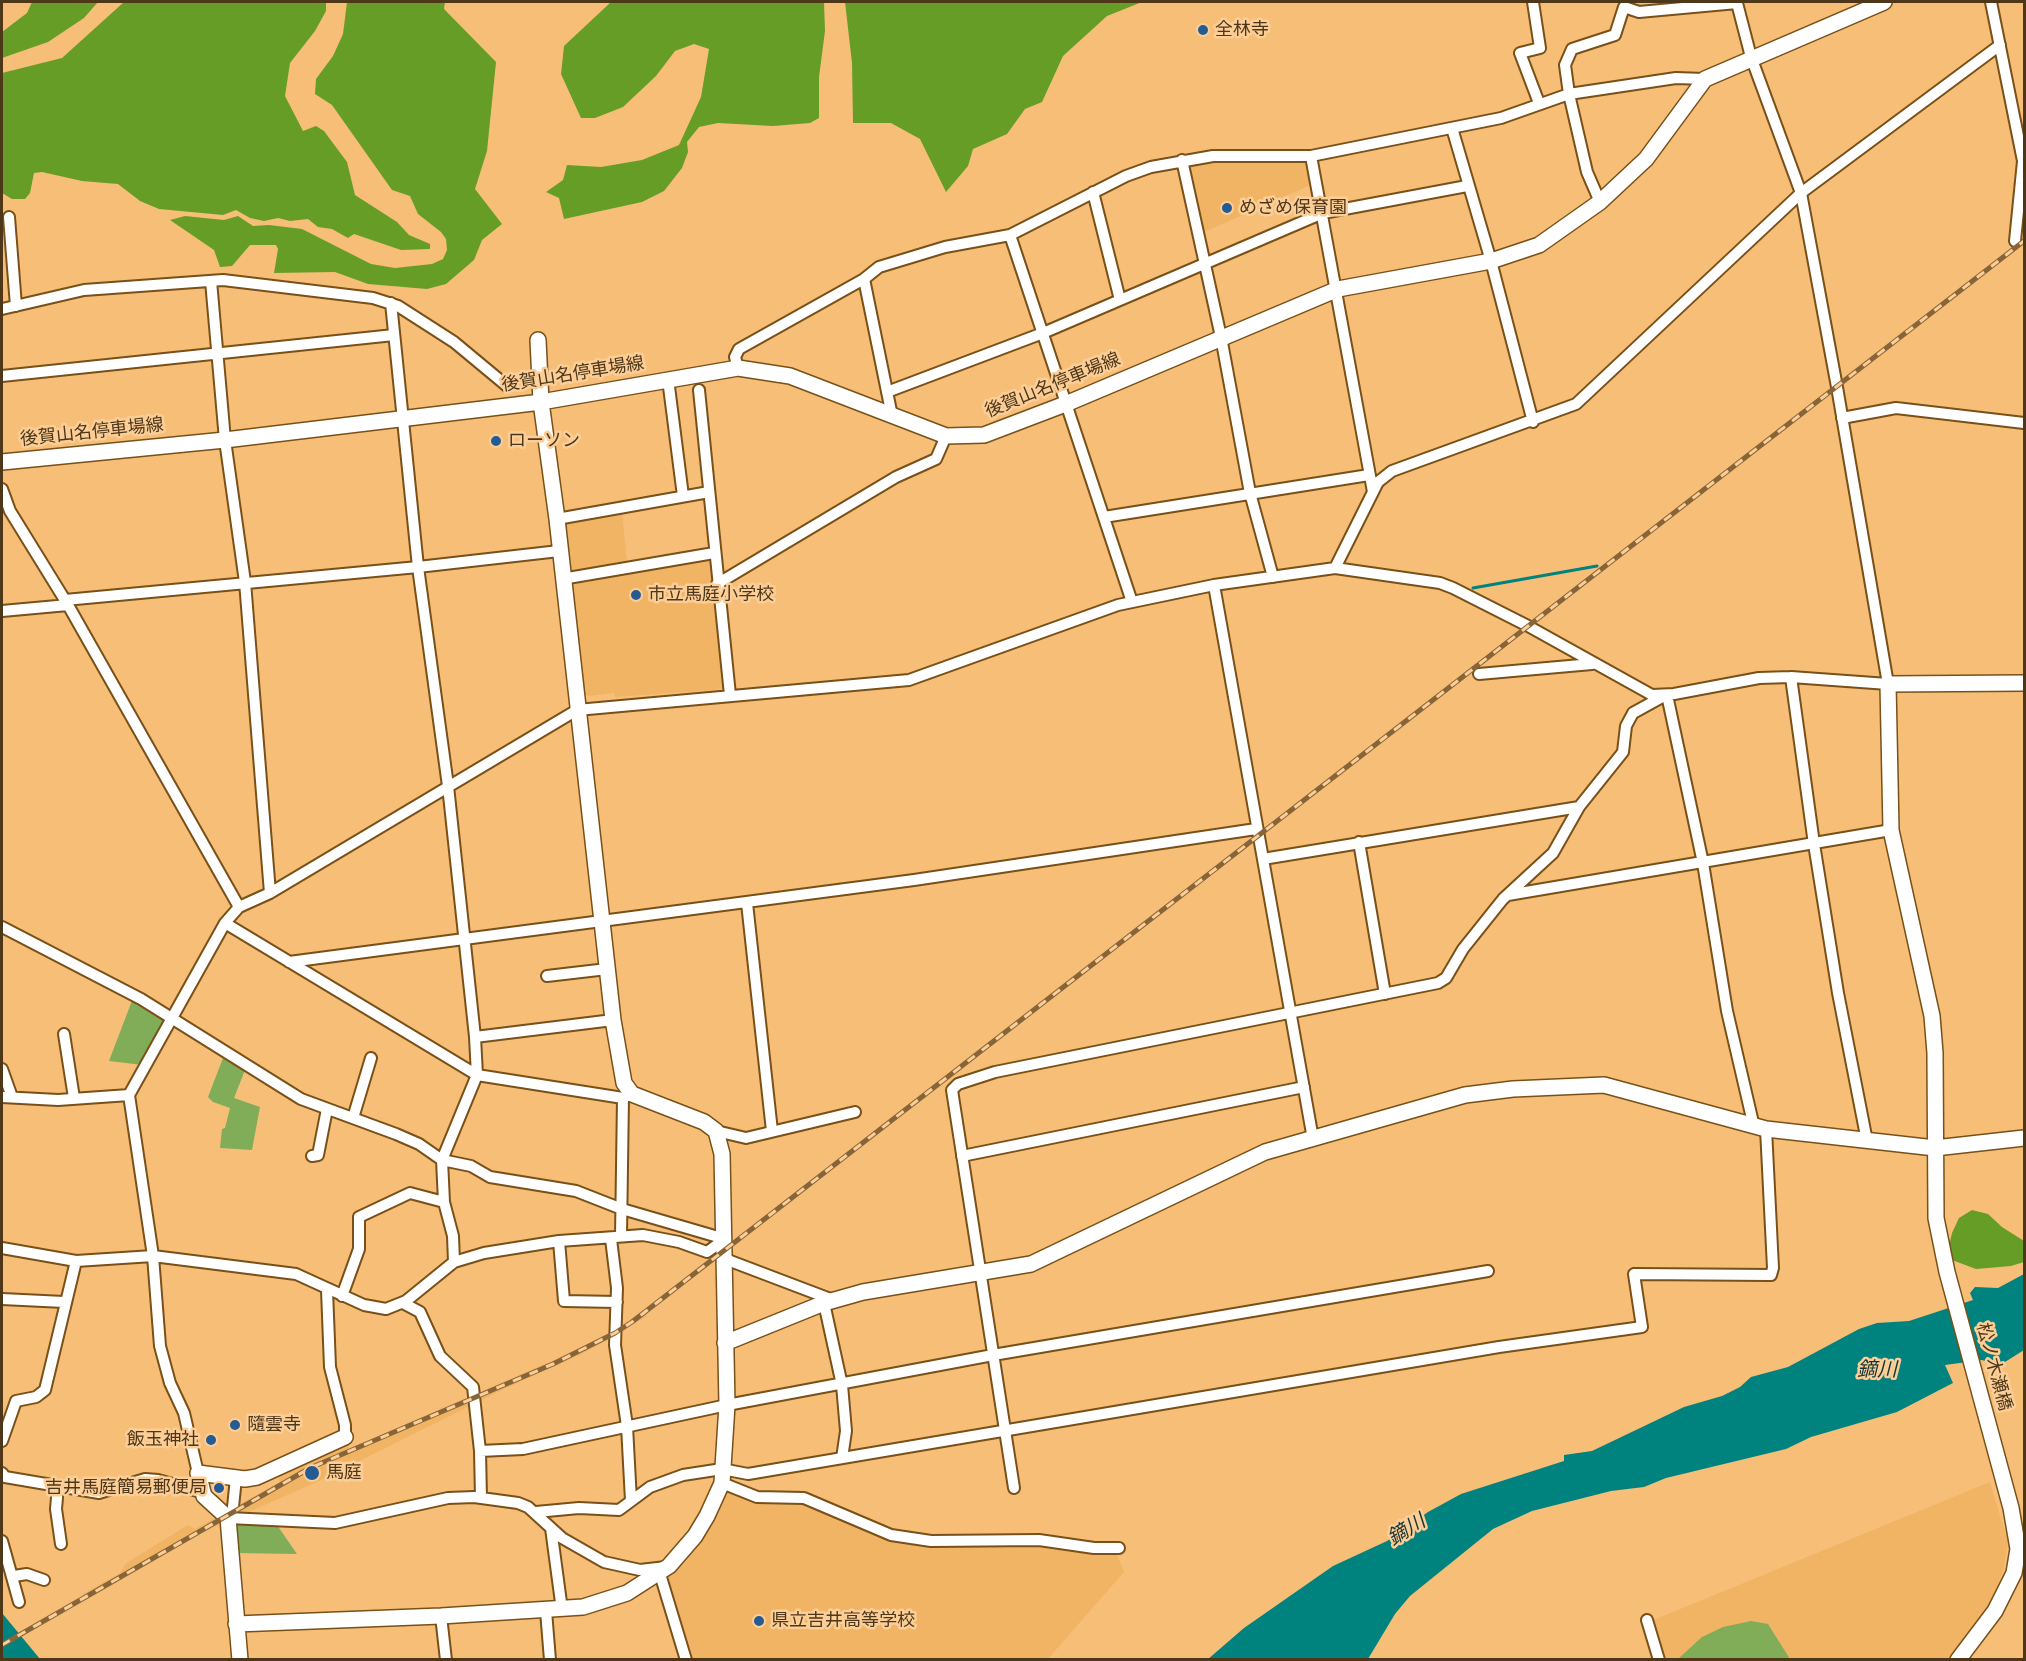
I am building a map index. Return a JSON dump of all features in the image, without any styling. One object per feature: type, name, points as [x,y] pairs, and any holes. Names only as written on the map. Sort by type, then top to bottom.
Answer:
[{"type":"street","points":[[1533,2],[1540,48],[1520,53],[1539,103]]},
{"type":"street","name":"後賀山名停車場線","points":[[2,462],[402,420],[541,402],[738,368],[790,375],[946,436],[984,435],[1068,403],[1338,289],[1491,261],[1539,245],[1600,202],[1646,159],[1705,79],[1751,57],[1884,2]]},
{"type":"street","points":[[1991,2],[2019,118],[2023,161],[2015,241]]},
{"type":"street","points":[[1600,202],[1587,172],[1569,94],[1565,65],[1572,49],[1615,36],[1624,7],[1639,12],[1737,3],[1751,57],[1801,193],[1888,684]]},
{"type":"street","points":[[1335,568],[1378,482],[1392,471],[1533,422],[1576,404],[1801,193],[2000,45]]},
{"type":"street","points":[[738,368],[735,357],[739,349],[864,279],[879,267],[945,247],[1010,235],[1125,176],[1182,159],[1213,156],[1311,156],[1501,118],[1569,94],[1676,78],[1705,79]]},
{"type":"street","points":[[1452,128],[1467,186],[1491,261],[1533,422]]},
{"type":"street","points":[[1311,156],[1338,289],[1353,394],[1373,492]]},
{"type":"street","points":[[1182,159],[1221,337],[1250,493],[1273,577]]},
{"type":"street","points":[[887,392],[1043,333],[1204,262],[1323,213],[1467,186]]},
{"type":"street","points":[[1093,192],[1120,300]]},
{"type":"street","points":[[9,217],[7,269],[16,306]]},
{"type":"street","points":[[1010,235],[1068,403],[1132,602]]},
{"type":"street","points":[[864,279],[892,416]]},
{"type":"street","points":[[211,281],[225,440],[245,582],[270,892]]},
{"type":"street","points":[[2,309],[84,290],[211,281],[373,298],[391,303],[454,342],[507,386]]},
{"type":"street","points":[[391,303],[418,567],[448,786],[462,938],[475,1037],[477,1075],[442,1160],[444,1202],[453,1236],[454,1262]]},
{"type":"street","points":[[2,376],[394,335]]},
{"type":"street","points":[[538,340],[541,402],[557,519],[613,1020],[628,1096],[622,1209],[616,1237],[615,1345],[627,1426],[631,1501]]},
{"type":"street","points":[[669,379],[683,496]]},
{"type":"street","points":[[699,390],[730,695]]},
{"type":"street","points":[[1842,418],[1896,408],[2025,423]]},
{"type":"street","points":[[717,584],[896,477],[936,459],[946,436]]},
{"type":"street","points":[[1104,517],[1369,474]]},
{"type":"street","points":[[2,489],[10,511],[67,603],[239,907]]},
{"type":"street","points":[[557,519],[708,492]]},
{"type":"street","points":[[2,611],[245,582],[418,567],[559,551]]},
{"type":"street","points":[[562,579],[714,553]]},
{"type":"street","points":[[201,1492],[184,1413],[164,1365],[153,1256],[129,1095],[225,923],[239,907],[270,892],[577,710],[909,680],[1132,602],[1214,585],[1335,568],[1446,586],[1528,626],[1642,692],[1665,696]]},
{"type":"street","points":[[1214,585],[1313,1139]]},
{"type":"street","points":[[1479,674],[1592,664]]},
{"type":"street","points":[[1791,676],[1814,844],[1838,993],[1867,1141]]},
{"type":"street","points":[[1014,1488],[952,1090],[958,1084],[995,1072],[1438,983],[1446,978],[1463,949],[1508,895],[1553,853],[1580,807],[1623,752],[1626,726],[1633,713],[1665,696],[1759,678],[1791,676],[1888,684],[2025,683]]},
{"type":"street","name":"松ノ木瀬橋","points":[[1888,684],[1891,830],[1932,1016],[1935,1053],[1936,1218],[1947,1272],[2011,1508],[2018,1549],[2019,1575]]},
{"type":"street","points":[[536,1512],[579,1508],[619,1510],[650,1487],[678,1476],[748,1474],[1499,1347],[1642,1327],[1634,1274],[1771,1275],[1773,1269],[1760,1128],[1727,1011],[1703,863],[1665,696]]},
{"type":"street","points":[[1263,859],[1580,807]]},
{"type":"street","points":[[289,962],[747,903],[1256,829]]},
{"type":"street","points":[[1508,895],[1891,830]]},
{"type":"street","points":[[1359,842],[1385,994]]},
{"type":"street","points":[[747,903],[772,1131]]},
{"type":"street","points":[[225,923],[477,1075],[628,1096],[704,1122],[716,1131],[746,1138],[855,1112]]},
{"type":"street","points":[[2,927],[83,967],[171,1017],[207,1043],[301,1100],[419,1144],[442,1160],[471,1166],[490,1177],[576,1191],[622,1209],[724,1239]]},
{"type":"street","points":[[547,976],[608,969]]},
{"type":"street","points":[[475,1037],[613,1020]]},
{"type":"street","points":[[64,1034],[74,1098]]},
{"type":"street","points":[[352,1118],[371,1058]]},
{"type":"street","points":[[2,1069],[7,1097],[58,1100],[129,1095]]},
{"type":"street","points":[[725,1343],[828,1302],[862,1292],[980,1274],[1043,1259],[1265,1152],[1465,1095],[1590,1085],[1617,1088],[1760,1128],[1935,1149],[2025,1138]]},
{"type":"street","points":[[962,1156],[1304,1087]]},
{"type":"street","points":[[312,1156],[318,1155],[327,1109]]},
{"type":"street","points":[[236,1624],[554,1611],[583,1607],[627,1593],[665,1570],[695,1536],[707,1516],[722,1476],[727,1405],[725,1259],[722,1154],[716,1131]]},
{"type":"street","points":[[342,1296],[359,1249],[359,1217],[410,1193],[444,1202]]},
{"type":"street","points":[[2,1248],[76,1261],[153,1256],[296,1274],[327,1290],[377,1308],[397,1307],[454,1262],[484,1253],[559,1241],[616,1237],[655,1238],[707,1252],[724,1239]]},
{"type":"street","points":[[559,1241],[564,1302],[617,1302]]},
{"type":"street","points":[[725,1259],[828,1302]]},
{"type":"street","points":[[2,1434],[16,1401],[36,1397],[45,1390],[64,1302],[76,1261]]},
{"type":"street","points":[[480,1451],[523,1449],[727,1405],[993,1355],[1488,1271]]},
{"type":"street","points":[[198,1473],[237,1478],[268,1474],[345,1437],[345,1425],[330,1367],[327,1290]]},
{"type":"street","points":[[2,1299],[64,1302]]},
{"type":"street","points":[[828,1302],[842,1385],[846,1431],[842,1458]]},
{"type":"street","points":[[403,1303],[420,1312],[440,1356],[473,1387],[480,1451],[481,1498]]},
{"type":"street","points":[[722,1476],[758,1497],[804,1498],[891,1535],[931,1541],[1039,1540],[1094,1548],[1119,1548]]},
{"type":"street","points":[[2,1478],[99,1493],[133,1482],[158,1480],[201,1492],[230,1513],[335,1523],[448,1498],[481,1498],[518,1503],[536,1512],[573,1546],[604,1562],[640,1570],[665,1570]]},
{"type":"street","points":[[237,1478],[230,1513],[240,1659]]},
{"type":"street","points":[[58,1486],[56,1509],[61,1544]]},
{"type":"street","points":[[550,1659],[554,1611],[551,1528]]},
{"type":"street","points":[[2,1541],[14,1576],[19,1602]]},
{"type":"street","points":[[665,1570],[686,1659]]},
{"type":"street","points":[[14,1576],[27,1574],[44,1580]]},
{"type":"street","points":[[1958,1659],[2019,1575]]},
{"type":"street","points":[[441,1616],[446,1659]]},
{"type":"street","points":[[1647,1620],[1659,1659]]},
{"type":"shaded area","name":"めざめ保育園","points":[[1310,160],[1315,183],[1202,233],[1186,164]]},
{"type":"shaded area","points":[[622,511],[627,564],[570,573],[564,521]]},
{"type":"shaded area","points":[[708,558],[711,561],[726,689],[615,697],[614,693],[589,696],[583,693],[570,581]]},
{"type":"shaded area","points":[[643,1310],[647,1316],[582,1354],[506,1388],[317,1482],[203,1532],[86,1600],[83,1594],[120,1573],[125,1564],[188,1525],[195,1529],[280,1482],[276,1473],[345,1441],[349,1449],[579,1349],[615,1330]]},
{"type":"shaded area","points":[[1990,1482],[2008,1542],[2004,1567],[1991,1603],[1980,1622],[1948,1659],[1662,1659],[1651,1621]]},
{"type":"shaded area","points":[[727,1491],[763,1502],[807,1504],[889,1538],[1040,1541],[1115,1550],[1124,1572],[1047,1660],[692,1659],[666,1580],[684,1564],[713,1525]]},
{"type":"green space","points":[[32,2],[98,2],[84,18],[48,42],[2,58],[2,32],[27,13]]},
{"type":"green space","points":[[124,2],[326,2],[326,11],[315,31],[290,63],[285,96],[303,131],[316,126],[324,131],[347,162],[355,195],[397,222],[409,235],[430,244],[430,249],[401,250],[354,234],[348,238],[332,229],[318,227],[308,219],[290,221],[278,218],[264,221],[250,218],[236,210],[223,215],[159,209],[140,201],[118,184],[82,181],[42,172],[34,173],[30,193],[25,199],[12,199],[2,193],[2,73],[62,58]]},
{"type":"green space","points":[[347,2],[445,2],[444,9],[496,62],[487,151],[475,189],[502,224],[482,240],[474,260],[446,284],[427,289],[368,284],[335,272],[274,273],[278,249],[276,245],[250,245],[232,266],[220,267],[214,250],[170,220],[185,216],[224,220],[238,216],[253,226],[269,225],[302,229],[371,264],[395,268],[432,264],[443,259],[447,250],[446,239],[441,232],[418,214],[410,196],[392,190],[332,105],[315,94],[316,79],[333,56],[343,34]]},
{"type":"green space","points":[[611,2],[824,2],[825,31],[819,77],[819,118],[810,123],[773,126],[718,123],[699,127],[687,142],[688,152],[682,168],[664,191],[642,202],[564,219],[559,198],[546,192],[563,180],[567,165],[601,167],[642,160],[679,145],[701,97],[709,49],[694,44],[675,51],[656,76],[623,107],[595,118],[581,118],[561,74],[564,46]]},
{"type":"green space","points":[[845,2],[1142,2],[1107,16],[1063,56],[1042,102],[1025,109],[1007,134],[973,149],[968,166],[946,192],[920,139],[891,123],[853,123],[852,63]]},
{"type":"green space","points":[[133,998],[168,1018],[143,1065],[109,1061]]},
{"type":"green space","points":[[223,1058],[245,1070],[234,1098],[260,1107],[252,1150],[220,1148],[222,1129],[225,1128],[230,1108],[213,1102],[208,1097]]},
{"type":"green space","points":[[1972,1210],[1988,1214],[2002,1227],[2024,1241],[2024,1262],[2011,1266],[1976,1269],[1952,1260],[1949,1246],[1952,1233],[1959,1218]]},
{"type":"green space","points":[[234,1523],[277,1525],[297,1554],[235,1553]]},
{"type":"green space","points":[[1751,1621],[1768,1624],[1790,1659],[1678,1659],[1702,1637],[1723,1627]]},
{"type":"water","name":"鏑川","points":[[2024,1274],[2024,1350],[2005,1362],[1990,1363],[1982,1360],[1945,1365],[1953,1383],[1897,1412],[1811,1437],[1786,1449],[1666,1478],[1644,1487],[1611,1491],[1532,1511],[1493,1529],[1410,1596],[1395,1614],[1368,1659],[1207,1660],[1244,1628],[1333,1566],[1387,1541],[1428,1512],[1461,1494],[1564,1461],[1564,1455],[1592,1451],[1684,1407],[1722,1396],[1740,1387],[1751,1377],[1788,1367],[1859,1329],[1877,1323],[1909,1321],[1973,1300],[1970,1293],[1975,1287],[1998,1288]]},
{"type":"water","points":[[2,1613],[40,1659],[2,1659]]},
{"type":"waterway","points":[[1473,588],[1597,566]]},
{"type":"railway","points":[[2,1645],[310,1468],[553,1364],[632,1322],[2024,241]]},
{"type":"place","name":"全林寺","points":[[1203,30]]},
{"type":"place","name":"めざめ保育園","points":[[1227,208]]},
{"type":"place","name":"ローソン","points":[[496,441]]},
{"type":"place","name":"市立馬庭小学校","points":[[636,595]]},
{"type":"place","name":"隨雲寺","points":[[235,1425]]},
{"type":"place","name":"飯玉神社","points":[[211,1440]]},
{"type":"place","name":"馬庭","points":[[312,1473]]},
{"type":"place","name":"吉井馬庭簡易郵便局","points":[[219,1488]]},
{"type":"place","name":"県立吉井高等学校","points":[[759,1621]]}]
